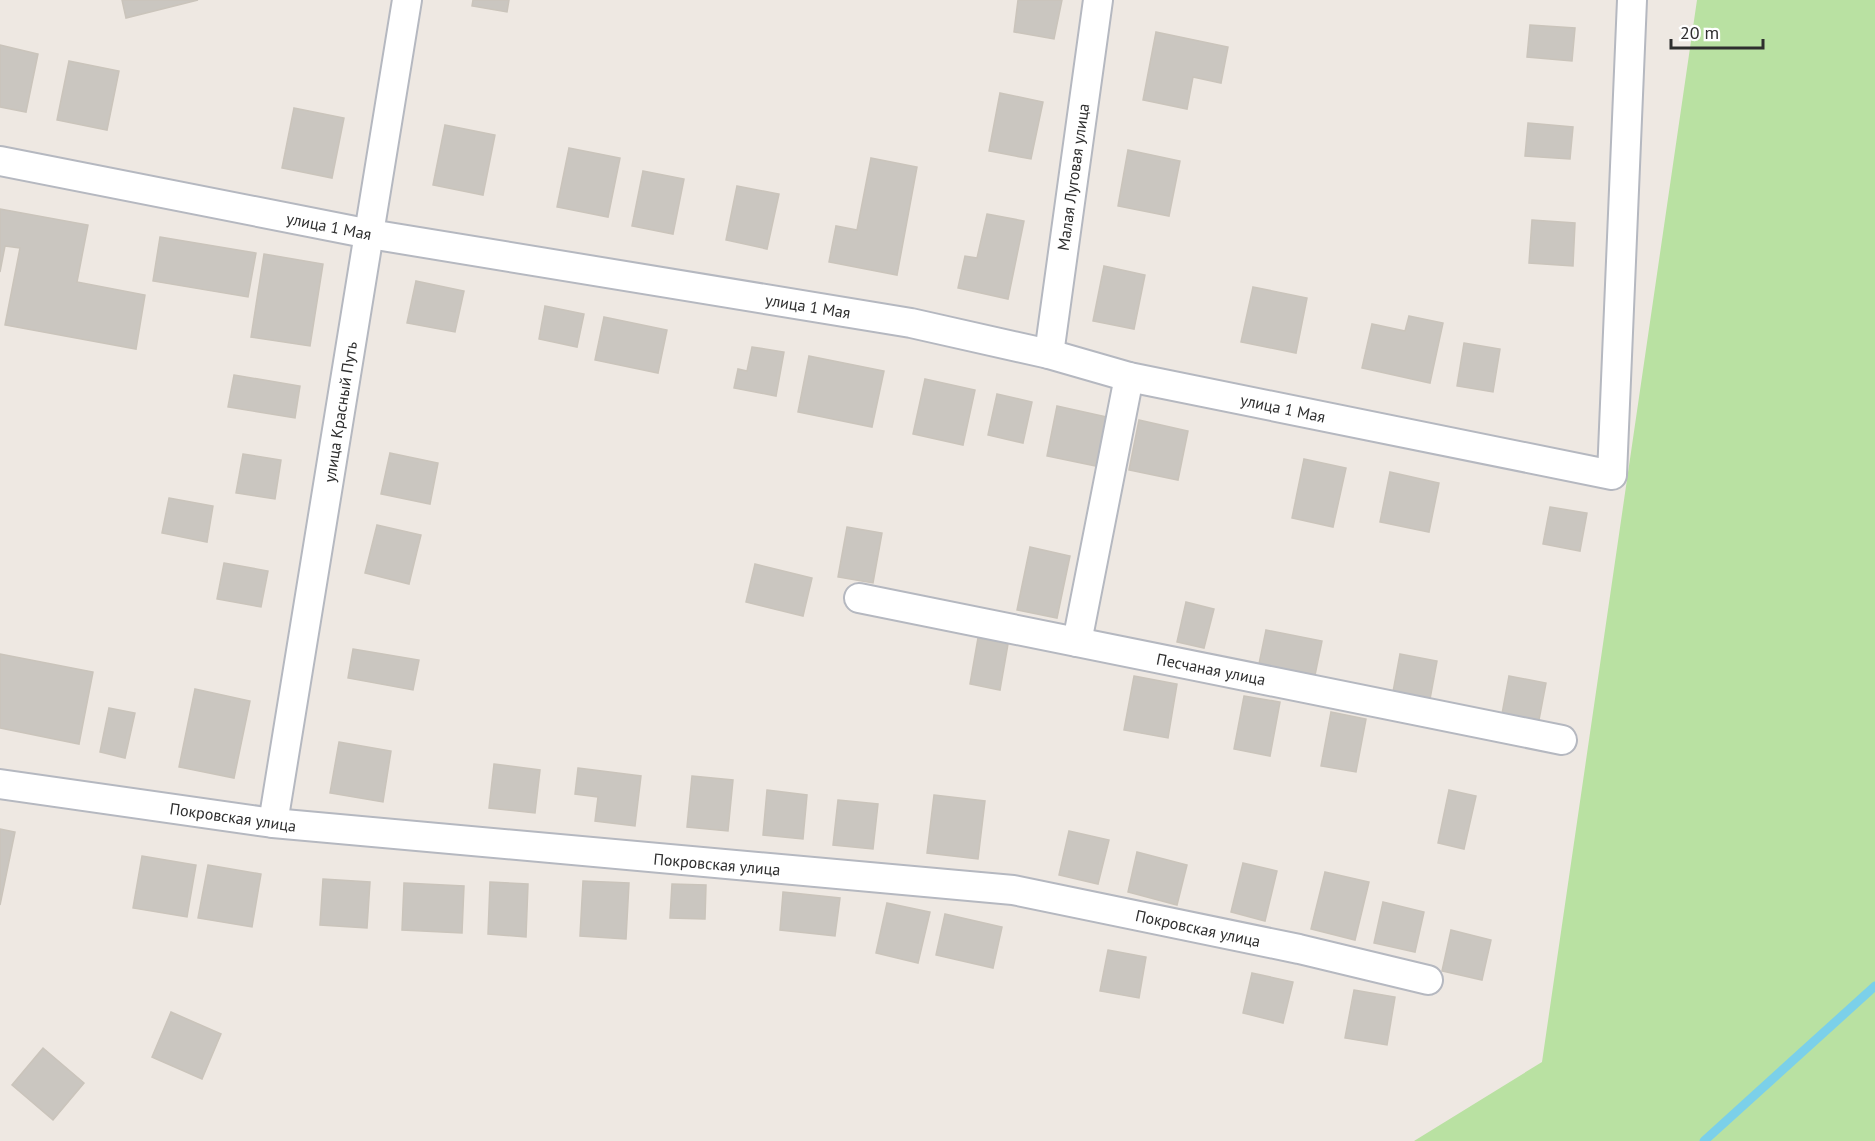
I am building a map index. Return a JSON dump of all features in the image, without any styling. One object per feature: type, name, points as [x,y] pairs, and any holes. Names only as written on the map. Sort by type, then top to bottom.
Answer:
[{"type":"street","name":"улица Красный Путь","points":[[273,824],[407,0]]},
{"type":"street","name":"Малая Луговая улица","points":[[1049,354],[1098,0]]},
{"type":"street","name":"улица 1 Мая","points":[[0,161],[370,234],[911,323],[1049,354],[1129,377],[1612,475],[1632,0]]},
{"type":"street","points":[[1077,642],[1129,377]]},
{"type":"street","name":"Песчаная улица","points":[[859,598],[1562,740]]},
{"type":"street","name":"Покровская улица","points":[[0,784],[273,824],[1014,890],[1299,949],[1428,980]]},
{"type":"green space","points":[[1697,0],[1875,0],[1875,1141],[1414,1141],[1542,1062]]},
{"type":"building","points":[[122,0],[198,0],[126,18]]},
{"type":"building","points":[[473,0],[509,0],[507,12],[472,6]]},
{"type":"building","points":[[1018,0],[1062,0],[1054,39],[1014,32]]},
{"type":"building","points":[[1530,25],[1575,28],[1572,61],[1527,57]]},
{"type":"building","points":[[1156,32],[1228,47],[1221,83],[1193,77],[1187,109],[1143,100]]},
{"type":"building","points":[[0,45],[38,54],[26,112],[0,107]]},
{"type":"building","points":[[69,61],[119,71],[107,130],[57,120]]},
{"type":"building","points":[[1000,93],[1043,102],[1031,159],[989,151]]},
{"type":"building","points":[[294,108],[344,118],[332,178],[282,168]]},
{"type":"building","points":[[1528,123],[1573,127],[1570,159],[1525,156]]},
{"type":"building","points":[[445,125],[495,135],[483,195],[433,185]]},
{"type":"building","points":[[569,148],[620,158],[608,217],[557,207]]},
{"type":"building","points":[[1128,150],[1180,161],[1169,216],[1118,206]]},
{"type":"building","points":[[871,158],[917,167],[897,275],[829,262],[836,226],[857,230]]},
{"type":"building","points":[[643,171],[684,179],[673,234],[632,226]]},
{"type":"building","points":[[737,186],[779,194],[767,249],[726,240]]},
{"type":"building","points":[[0,209],[88,225],[77,282],[145,295],[136,349],[5,325],[20,248],[5,246],[0,272]]},
{"type":"building","points":[[987,214],[1024,221],[1008,299],[958,288],[965,256],[977,258]]},
{"type":"building","points":[[1532,220],[1575,223],[1573,266],[1529,263]]},
{"type":"building","points":[[160,237],[256,253],[248,297],[153,281]]},
{"type":"building","points":[[264,254],[323,264],[310,346],[251,337]]},
{"type":"building","points":[[1104,266],[1145,275],[1134,329],[1093,321]]},
{"type":"building","points":[[416,281],[464,291],[455,332],[407,323]]},
{"type":"building","points":[[1253,287],[1307,298],[1296,353],[1241,342]]},
{"type":"building","points":[[545,306],[584,314],[577,347],[539,339]]},
{"type":"building","points":[[1409,316],[1443,323],[1430,383],[1362,368],[1372,324],[1405,331]]},
{"type":"building","points":[[604,317],[667,330],[658,373],[595,360]]},
{"type":"building","points":[[1464,343],[1500,349],[1493,392],[1457,386]]},
{"type":"building","points":[[752,347],[784,352],[776,396],[734,388],[738,369],[747,371]]},
{"type":"building","points":[[809,356],[884,371],[872,427],[798,412]]},
{"type":"building","points":[[234,375],[300,386],[295,418],[228,407]]},
{"type":"building","points":[[925,379],[975,390],[963,445],[913,434]]},
{"type":"building","points":[[997,394],[1032,402],[1023,443],[988,435]]},
{"type":"building","points":[[1057,406],[1107,417],[1096,466],[1047,456]]},
{"type":"building","points":[[1139,420],[1188,431],[1178,480],[1129,470]]},
{"type":"building","points":[[390,453],[438,463],[430,504],[381,494]]},
{"type":"building","points":[[243,454],[281,460],[275,499],[236,493]]},
{"type":"building","points":[[1304,459],[1346,468],[1333,527],[1292,518]]},
{"type":"building","points":[[1390,472],[1439,483],[1429,532],[1380,522]]},
{"type":"building","points":[[169,498],[213,506],[207,542],[162,533]]},
{"type":"building","points":[[1550,507],[1587,513],[1580,551],[1543,544]]},
{"type":"building","points":[[377,525],[421,535],[409,584],[365,573]]},
{"type":"building","points":[[847,527],[882,533],[873,583],[838,577]]},
{"type":"building","points":[[1030,547],[1070,556],[1057,618],[1017,610]]},
{"type":"building","points":[[224,563],[268,571],[261,607],[217,599]]},
{"type":"building","points":[[755,564],[812,578],[803,616],[746,602]]},
{"type":"building","points":[[1186,602],[1214,609],[1204,648],[1177,642]]},
{"type":"building","points":[[1266,630],[1322,641],[1315,675],[1259,664]]},
{"type":"building","points":[[978,638],[1008,644],[1000,690],[970,684]]},
{"type":"building","points":[[353,649],[419,660],[413,690],[348,678]]},
{"type":"building","points":[[0,654],[93,672],[79,744],[0,728]]},
{"type":"building","points":[[1400,654],[1437,661],[1430,699],[1393,692]]},
{"type":"building","points":[[1134,676],[1177,684],[1168,738],[1124,730]]},
{"type":"building","points":[[1509,676],[1546,683],[1539,720],[1502,714]]},
{"type":"building","points":[[195,689],[250,701],[234,778],[179,767]]},
{"type":"building","points":[[1244,696],[1280,702],[1270,756],[1234,749]]},
{"type":"building","points":[[109,708],[135,713],[125,758],[100,752]]},
{"type":"building","points":[[1331,712],[1366,719],[1356,772],[1321,766]]},
{"type":"building","points":[[339,742],[391,751],[383,802],[330,793]]},
{"type":"building","points":[[494,764],[540,770],[535,813],[489,808]]},
{"type":"building","points":[[578,768],[641,776],[635,826],[595,821],[598,797],[575,794]]},
{"type":"building","points":[[692,776],[733,780],[728,831],[687,827]]},
{"type":"building","points":[[767,790],[807,795],[803,839],[763,835]]},
{"type":"building","points":[[1449,790],[1476,796],[1464,849],[1438,843]]},
{"type":"building","points":[[934,795],[985,801],[978,859],[927,853]]},
{"type":"building","points":[[838,800],[878,804],[873,849],[833,845]]},
{"type":"building","points":[[0,829],[15,832],[0,905]]},
{"type":"building","points":[[1069,831],[1109,840],[1098,884],[1059,875]]},
{"type":"building","points":[[1137,852],[1187,865],[1177,905],[1128,892]]},
{"type":"building","points":[[142,856],[196,865],[187,917],[133,908]]},
{"type":"building","points":[[1243,863],[1277,871],[1265,921],[1231,912]]},
{"type":"building","points":[[208,865],[261,874],[252,927],[198,918]]},
{"type":"building","points":[[1325,872],[1369,882],[1355,940],[1311,929]]},
{"type":"building","points":[[323,879],[370,882],[367,928],[320,925]]},
{"type":"building","points":[[583,881],[629,883],[626,939],[580,936]]},
{"type":"building","points":[[490,882],[528,884],[526,937],[488,934]]},
{"type":"building","points":[[404,883],[464,886],[462,933],[402,930]]},
{"type":"building","points":[[672,884],[706,885],[705,919],[670,918]]},
{"type":"building","points":[[783,892],[840,898],[835,936],[780,930]]},
{"type":"building","points":[[1383,902],[1424,912],[1415,952],[1374,943]]},
{"type":"building","points":[[887,903],[930,912],[918,963],[876,953]]},
{"type":"building","points":[[945,914],[1002,927],[993,968],[936,955]]},
{"type":"building","points":[[1451,930],[1491,940],[1482,980],[1442,971]]},
{"type":"building","points":[[1108,950],[1146,957],[1139,998],[1100,991]]},
{"type":"building","points":[[1252,973],[1293,982],[1283,1023],[1243,1013]]},
{"type":"building","points":[[1354,990],[1395,997],[1387,1045],[1345,1038]]},
{"type":"building","points":[[171,1012],[221,1034],[202,1079],[152,1057]]},
{"type":"building","points":[[43,1048],[84,1083],[53,1120],[12,1085]]},
{"type":"waterway","points":[[1704,1141],[1875,986]]}]
